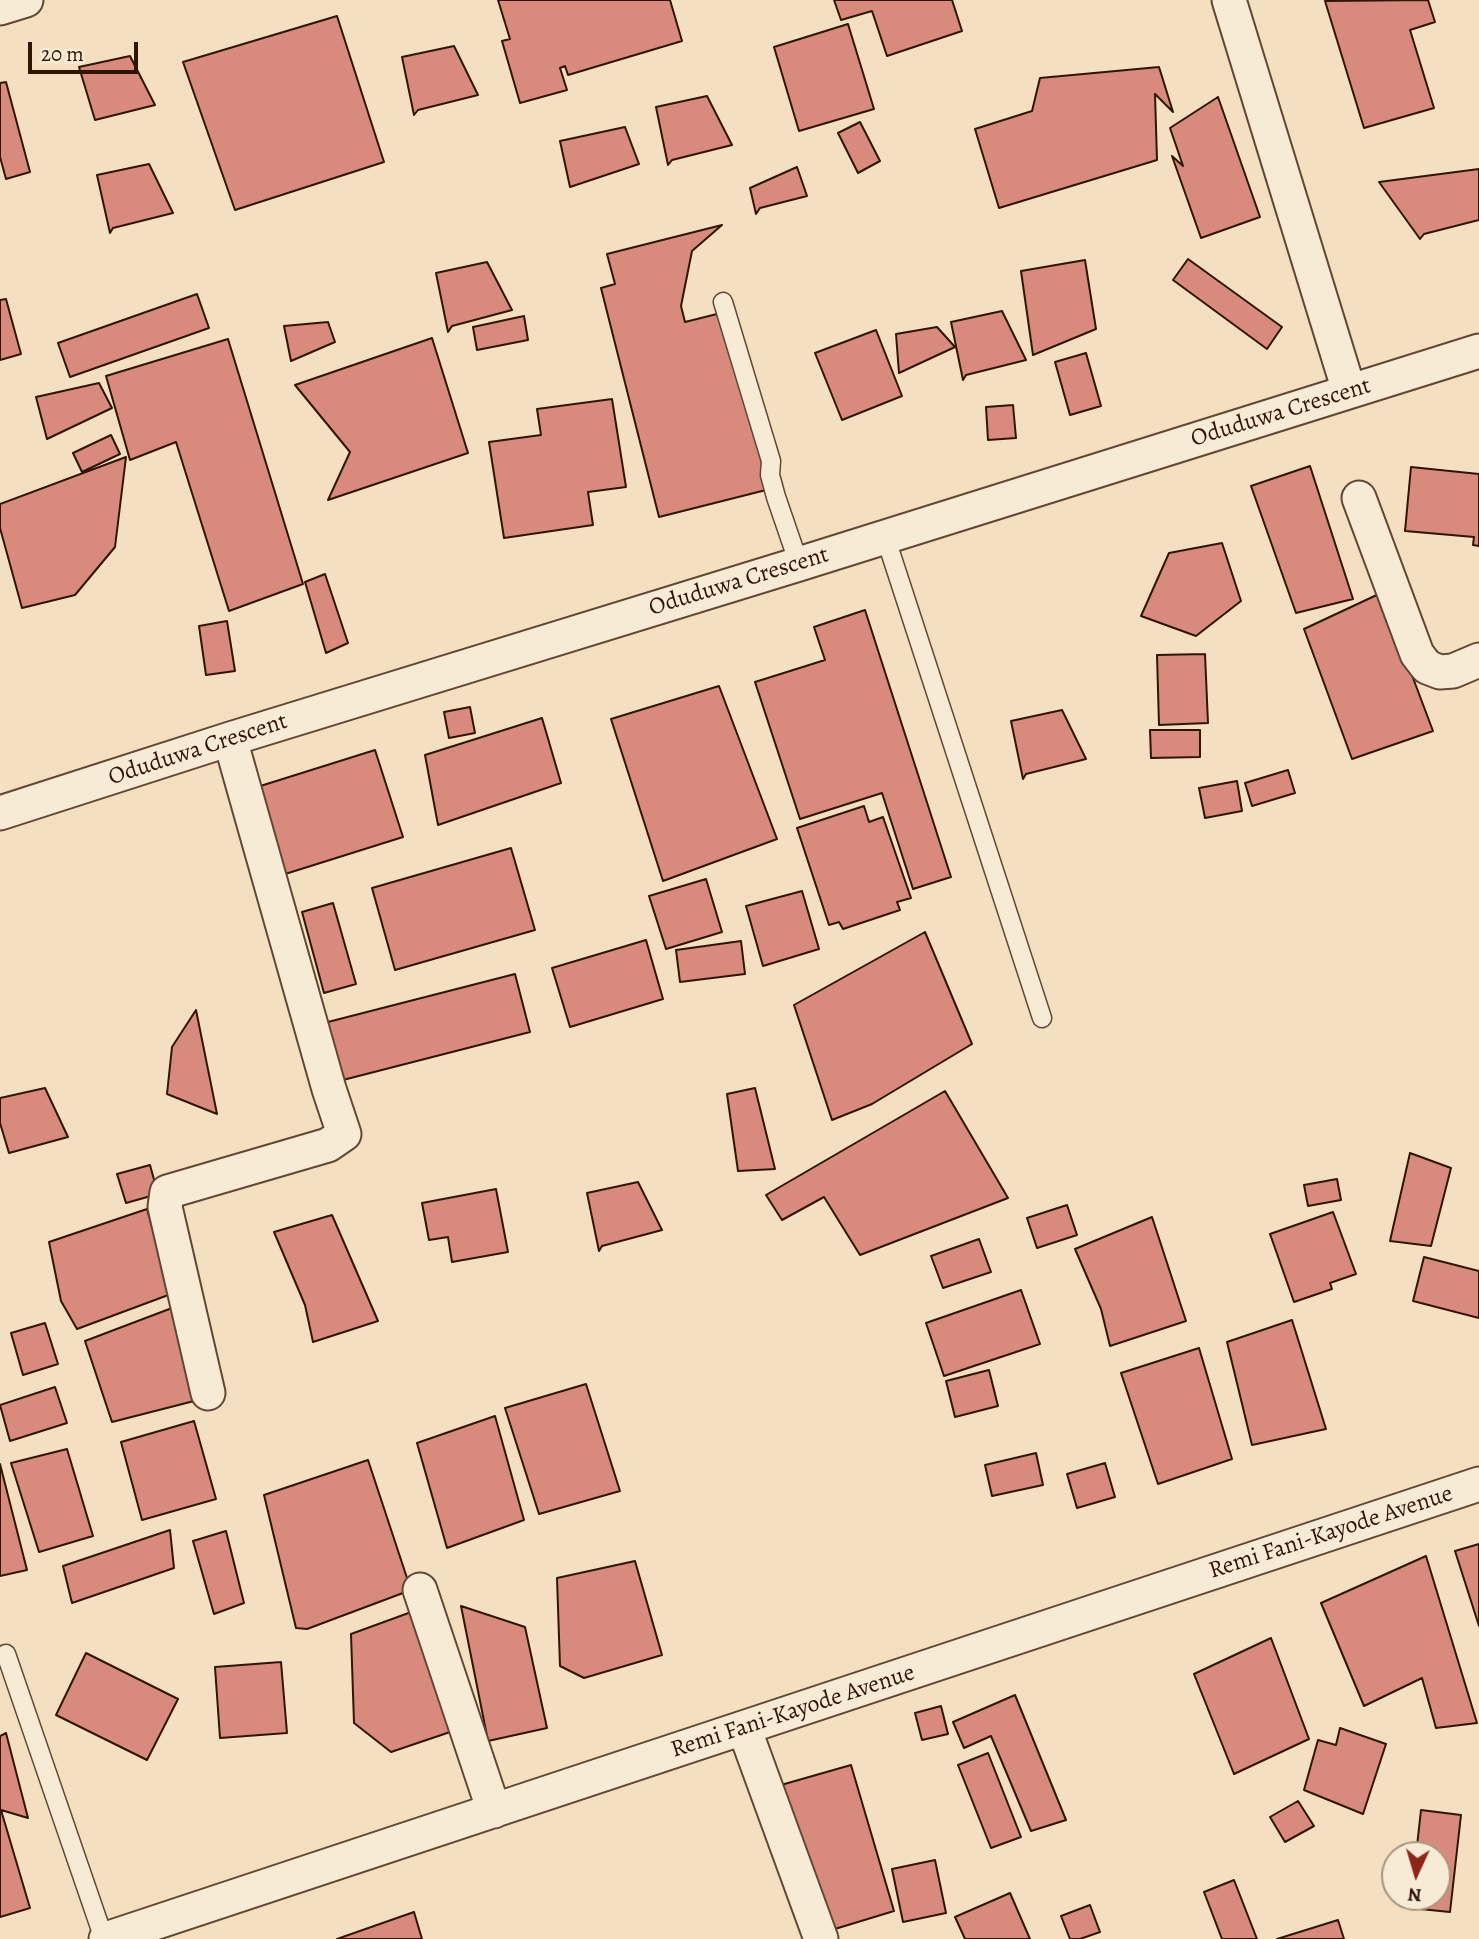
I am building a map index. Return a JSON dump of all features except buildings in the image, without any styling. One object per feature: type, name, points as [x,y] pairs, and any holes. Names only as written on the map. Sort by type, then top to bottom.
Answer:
[{"type":"street","points":[[0,8],[26,0]]},
{"type":"street","points":[[1229,0],[1349,391]]},
{"type":"street","name":"Oduduwa Crescent","points":[[0,813],[1479,351]]},
{"type":"street","points":[[1359,498],[1417,654],[1427,667],[1440,672],[1453,671],[1479,660]]},
{"type":"street","points":[[208,1393],[165,1207],[167,1192],[328,1145],[344,1134],[230,739]]},
{"type":"street","name":"Remi Fani-Kayode Avenue","points":[[105,1939],[1479,1484]]},
{"type":"street","points":[[421,1590],[494,1811]]},
{"type":"street","points":[[744,1728],[821,1939]]},
{"type":"lane","points":[[723,302],[771,461],[776,497],[799,564]]},
{"type":"lane","points":[[885,536],[1042,1018]]},
{"type":"lane","points":[[6,1654],[105,1939]]}]
